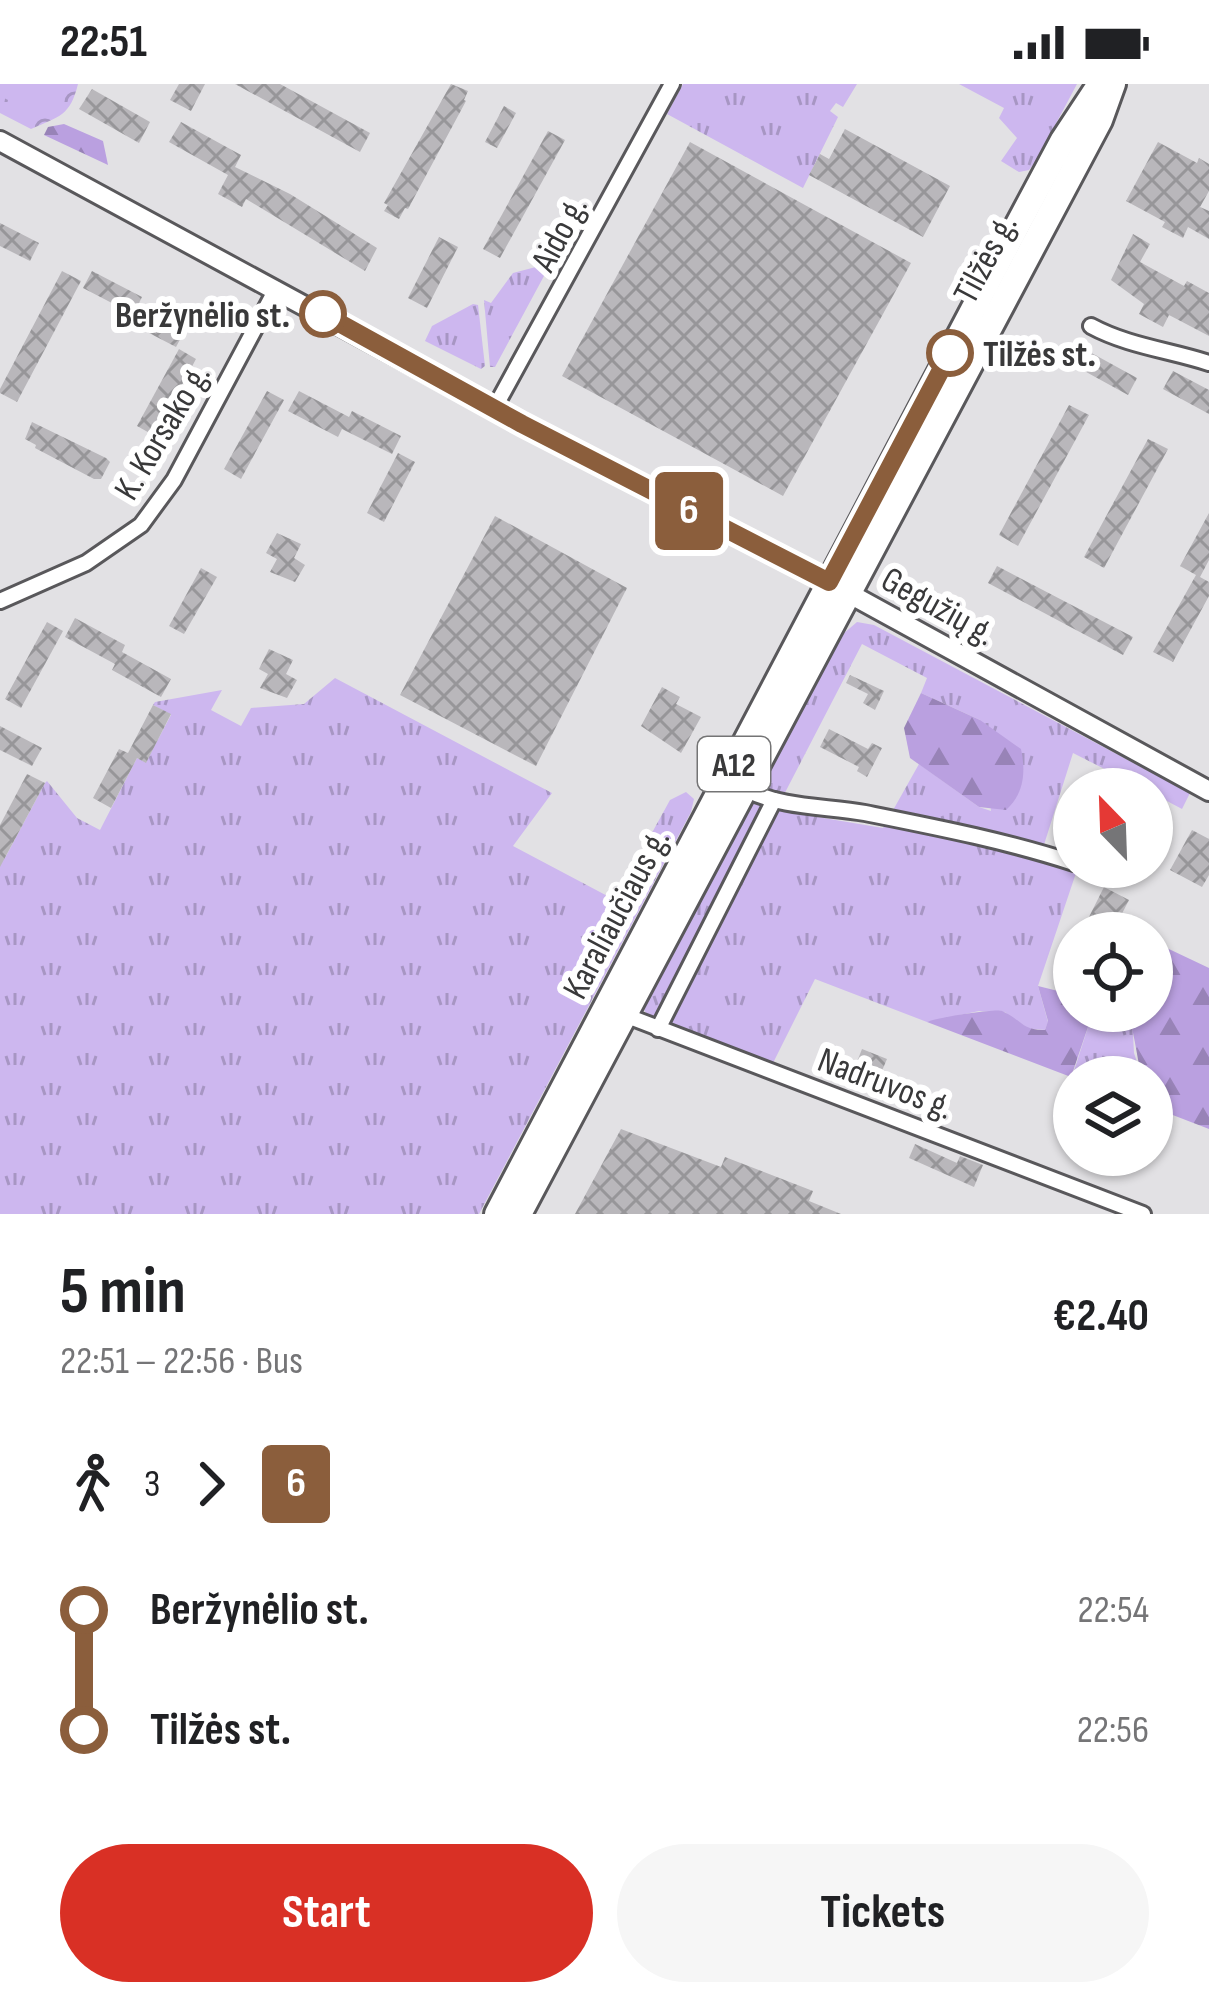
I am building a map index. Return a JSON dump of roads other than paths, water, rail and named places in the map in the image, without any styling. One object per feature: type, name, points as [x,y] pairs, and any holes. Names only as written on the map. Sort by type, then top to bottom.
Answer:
[{"type":"highway","name":"Tilžės g.","points":[[839,588],[1063,140],[1100,84]]},
{"type":"highway","name":"Tilžės g.","points":[[839,588],[1100,120],[1114,84]]},
{"type":"highway","name":"Karaliaučiaus g.","points":[[497,1214],[747,790],[839,588]]},
{"type":"highway","name":"Karaliaučiaus g.","points":[[519,1214],[615,1011],[839,588]]},
{"type":"main road","name":"Gegužių g.","points":[[0,141],[1209,790]]},
{"type":"street","name":"Aido g.","points":[[494,409],[672,84]]},
{"type":"street","name":"K. Korsako g.","points":[[0,602],[86,563],[141,525],[174,480],[276,289]]},
{"type":"street","points":[[1091,326],[1124,344],[1144,343],[1209,363]]},
{"type":"street","points":[[747,790],[774,800],[863,813],[1053,856]]},
{"type":"street","points":[[658,1029],[774,800]]},
{"type":"street","name":"Nadruvos g.","points":[[615,1011],[1144,1214]]},
{"type":"place","name":"Beržynėlio st.","points":[[323,314]]},
{"type":"place","name":"Tilžės st.","points":[[950,353]]}]
